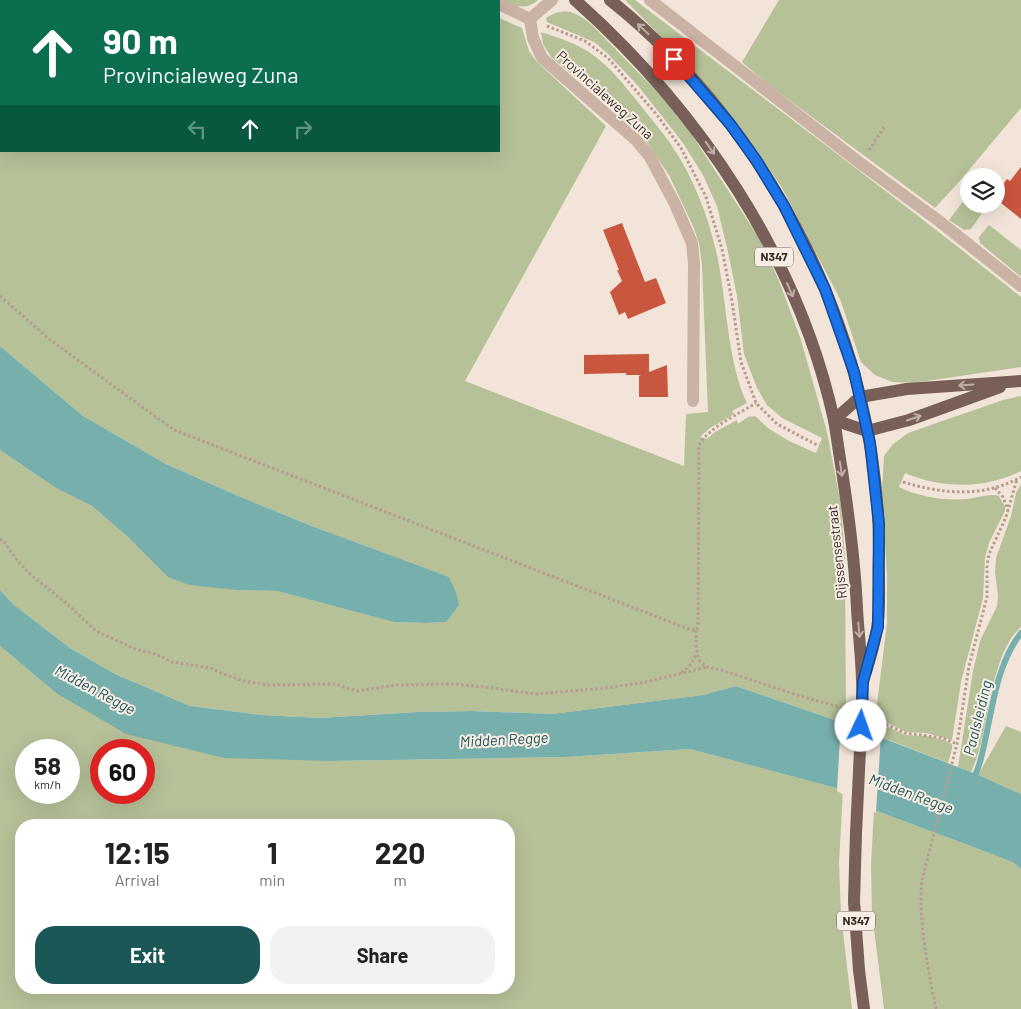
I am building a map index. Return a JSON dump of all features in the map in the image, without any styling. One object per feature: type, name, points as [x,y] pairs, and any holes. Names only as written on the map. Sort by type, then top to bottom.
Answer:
[{"type":"main road","name":"N347","points":[[576,0],[631,53],[682,109],[733,182],[782,272],[801,316],[834,420]]},
{"type":"main road","name":"N347","points":[[610,0],[652,37],[693,80],[724,116],[756,160],[788,214],[825,289],[845,344],[868,431]]},
{"type":"main road","points":[[834,420],[860,397],[907,389],[1018,381]]},
{"type":"main road","points":[[834,420],[868,431],[909,420],[1018,381]]},
{"type":"main road","name":"Rijssensestraat","points":[[834,420],[855,570],[863,682],[854,901],[864,1009]]},
{"type":"main road","name":"Rijssensestraat","points":[[863,682],[878,627],[879,524],[868,431]]},
{"type":"street","points":[[500,4],[530,19],[552,0]]},
{"type":"street","points":[[650,0],[1021,286]]},
{"type":"street","name":"Provincialeweg Zuna","points":[[530,19],[533,38],[542,58],[636,140],[650,157],[675,204],[692,243],[694,263],[693,401]]},
{"type":"path","points":[[860,163],[885,126]]},
{"type":"path","points":[[0,296],[49,338],[174,430],[575,586],[691,630],[696,630]]},
{"type":"path","points":[[0,540],[5,543],[16,560],[30,574],[71,607],[96,631],[135,649],[156,654],[172,662],[211,668],[220,674],[243,681],[269,685],[334,684],[357,691],[397,685],[453,684],[535,694],[606,688],[663,679],[686,669],[694,661],[696,654],[696,630],[698,627],[699,445],[702,440],[714,429],[756,403],[777,424],[817,445]]},
{"type":"path","points":[[903,482],[947,492],[966,493],[995,488],[1021,476]]},
{"type":"path","points":[[936,1009],[924,939],[921,897],[927,859],[956,750],[970,666],[987,597],[989,554],[1008,511],[1017,479]]},
{"type":"path","points":[[995,488],[1003,496],[1008,511]]},
{"type":"path","points":[[696,654],[707,667]]},
{"type":"path","points":[[676,674],[707,667],[840,707]]},
{"type":"path","points":[[885,723],[906,733],[943,738],[957,744]]},
{"type":"green space","points":[[501,0],[538,0],[529,5],[515,6]]},
{"type":"green space","points":[[625,0],[635,0],[877,184],[1021,297],[1021,367],[913,383],[892,382],[875,375],[861,362],[840,299],[781,186],[742,131],[691,67]]},
{"type":"green space","points":[[779,0],[1021,0],[1021,108],[971,168],[960,168],[960,181],[935,208],[766,83],[742,62]]},
{"type":"green space","points":[[559,12],[576,14],[593,26],[665,100],[692,135],[759,238],[779,281],[801,340],[827,432],[841,505],[845,558],[846,724],[736,686],[703,695],[552,714],[472,711],[320,718],[261,715],[190,706],[115,674],[70,648],[14,605],[0,590],[0,450],[56,488],[92,506],[129,538],[237,590],[277,591],[395,622],[445,622],[448,577],[309,525],[166,464],[83,416],[0,346],[0,152],[500,152],[500,18],[522,28],[529,51],[537,62],[606,126],[465,381],[684,466],[686,414],[708,412],[702,265],[699,243],[693,226],[669,175],[647,143],[614,110],[551,57],[543,44],[541,32],[581,47],[616,76],[670,143],[686,169],[699,196],[717,255],[731,350],[740,386],[747,403],[732,411],[734,414],[710,428],[700,437],[707,439],[715,432],[737,420],[738,424],[748,417],[755,416],[768,428],[789,441],[816,453],[822,438],[782,418],[767,405],[757,388],[744,354],[737,296],[717,206],[703,175],[683,143],[639,87],[607,53],[594,42],[547,22],[546,18]]},
{"type":"green space","points":[[960,206],[960,213],[982,213],[971,229],[964,230],[949,220]]},
{"type":"green space","points":[[989,225],[1021,250],[1021,277],[980,243],[979,237]]},
{"type":"green space","points":[[1021,396],[1021,471],[992,481],[963,485],[934,482],[905,473],[899,487],[924,496],[941,499],[968,499],[996,495],[999,496],[1005,507],[1005,511],[989,543],[985,558],[983,598],[961,682],[952,740],[926,733],[906,732],[882,720],[882,713],[877,704],[887,623],[887,577],[882,491],[884,456],[893,444],[908,433],[1003,400]]},
{"type":"green space","points":[[1021,484],[1021,627],[1004,652],[998,668],[983,736],[971,772],[958,767],[973,671],[980,641],[997,606],[996,558],[1011,516],[1016,493]]},
{"type":"green space","points":[[0,646],[56,693],[330,761],[565,757],[690,749],[843,790],[839,863],[841,915],[852,1009],[0,1009]]},
{"type":"green space","points":[[882,724],[905,735],[926,736],[952,744],[948,763],[881,737]]},
{"type":"green space","points":[[1006,726],[1021,732],[1021,794],[978,775]]},
{"type":"green space","points":[[874,810],[997,856],[1014,863],[1021,869],[1021,1009],[884,1009],[872,913],[871,864]]},
{"type":"water","points":[[0,346],[83,416],[166,464],[309,525],[449,577],[459,605],[446,622],[394,622],[277,591],[237,590],[189,585],[168,577],[129,538],[92,506],[56,488],[0,450]]},
{"type":"water","name":"Midden Regge","points":[[0,590],[14,605],[70,648],[115,674],[190,706],[261,715],[320,718],[472,711],[552,714],[703,695],[736,686],[846,724],[976,774],[1021,794],[1021,869],[1014,863],[997,856],[874,810],[843,790],[690,749],[565,757],[330,761],[224,758],[155,741],[155,739],[126,734],[56,693],[0,646]]},
{"type":"pier","points":[[841,719],[881,734],[876,813],[837,791]]},
{"type":"building","points":[[1021,167],[1021,219],[1005,206],[1005,182],[1007,179],[1010,181]]},
{"type":"building","points":[[622,223],[645,282],[656,278],[666,303],[628,319],[625,312],[619,315],[610,292],[622,281],[603,230]]},
{"type":"building","points":[[649,354],[649,372],[667,365],[668,397],[639,397],[639,376],[641,375],[626,375],[626,373],[584,374],[584,355]]},
{"type":"waterway","name":"Paalsleiding","points":[[973,780],[981,757],[1000,675],[1005,660],[1021,633]]},
{"type":"route","points":[[674,59],[730,124],[756,160],[784,206],[825,289],[854,372],[870,443],[879,524],[878,627],[863,682],[861,726]]}]
